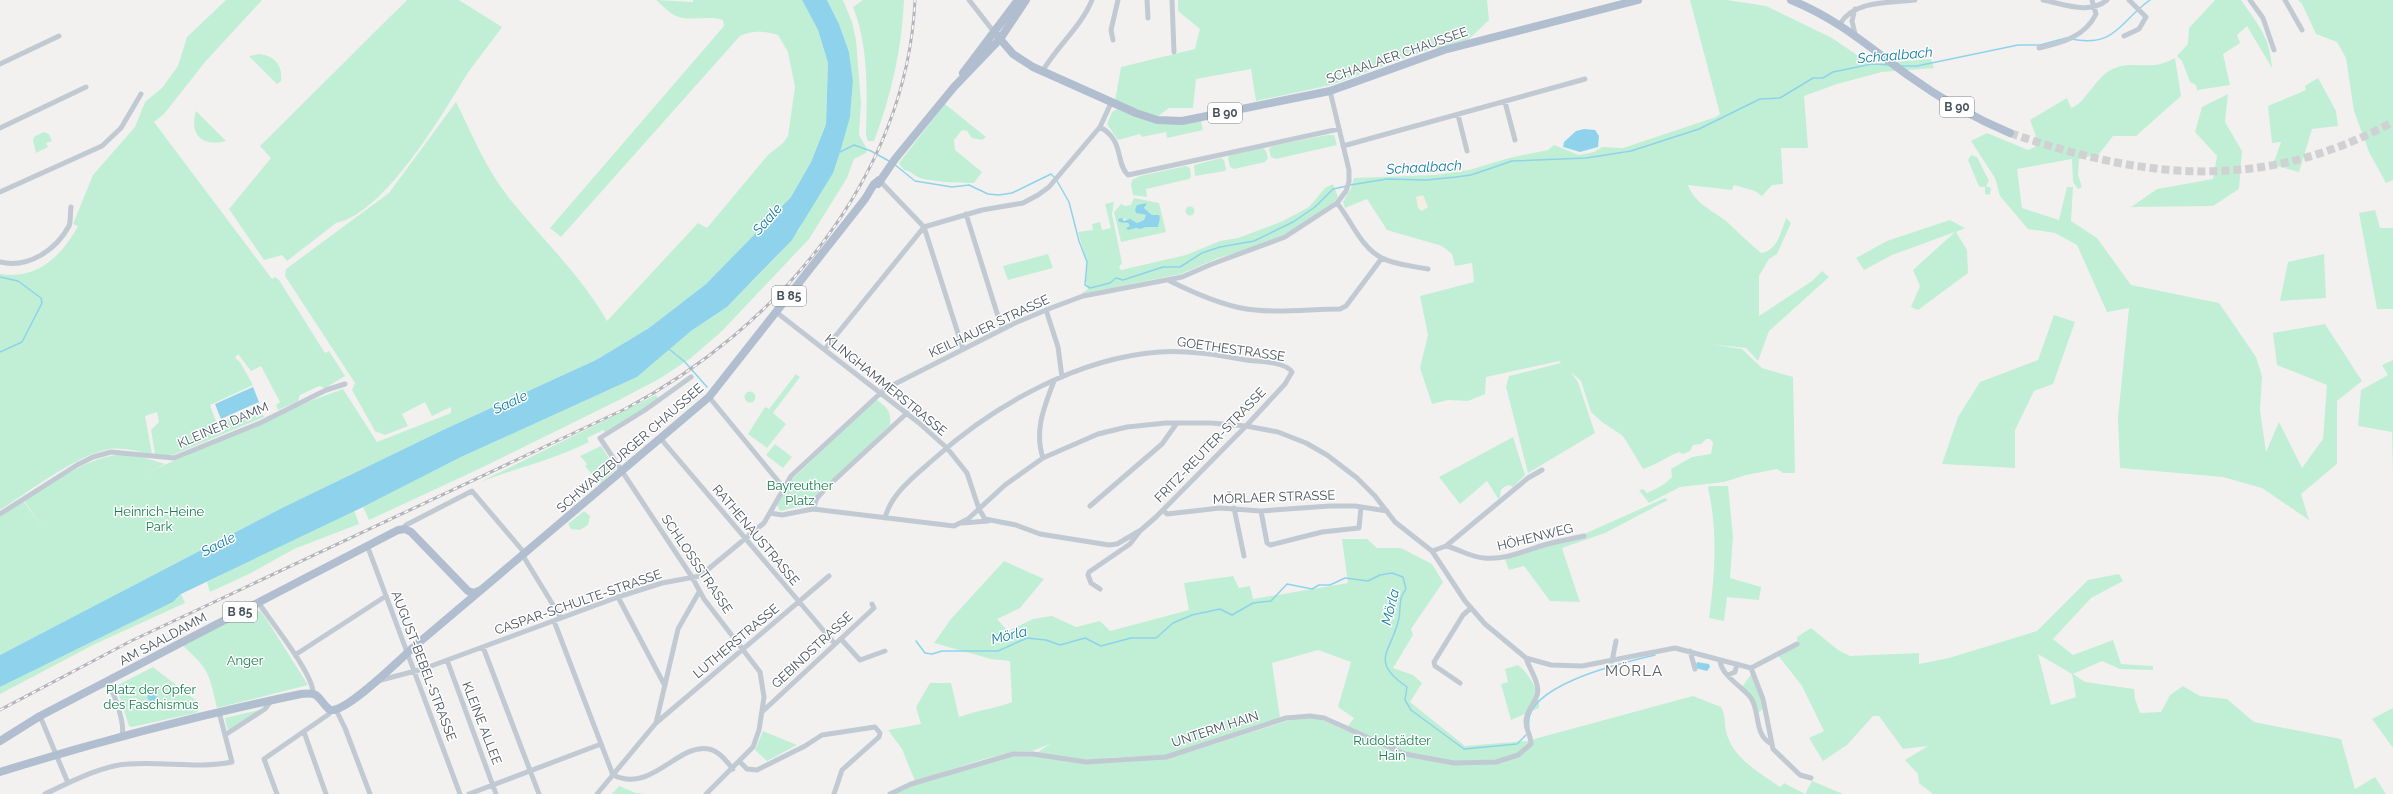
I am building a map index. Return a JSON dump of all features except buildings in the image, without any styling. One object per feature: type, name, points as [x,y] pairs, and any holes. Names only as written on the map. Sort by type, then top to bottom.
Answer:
[{"type":"main road","name":"B 85","points":[[997,36],[1018,0]]},
{"type":"main road","name":"B 85","points":[[997,36],[1026,0]]},
{"type":"main road","name":"SCHAALAER CHAUSSEE","points":[[997,36],[1018,58],[1042,72],[1111,103],[1147,117],[1182,121],[1330,91],[1455,46],[1638,0]]},
{"type":"main road","name":"B 90","points":[[1791,0],[1840,24],[1907,75],[1965,112],[2010,133]]},
{"type":"main road","name":"SCHWARZBURGER CHAUSSEE","points":[[408,652],[464,607],[709,397],[868,195],[877,187],[879,180],[997,36]]},
{"type":"main road","name":"AM SAALDAMM","points":[[0,741],[40,716],[367,545],[403,529]]},
{"type":"main road","points":[[403,529],[411,532],[465,589],[469,599],[464,607]]},
{"type":"main road","name":"B 85","points":[[465,589],[474,593],[487,587]]},
{"type":"main road","name":"B 85","points":[[334,710],[375,683],[408,652]]},
{"type":"main road","points":[[0,772],[122,735],[272,700],[313,693],[318,695],[334,710]]},
{"type":"street","points":[[969,0],[997,36]]},
{"type":"street","points":[[1042,72],[1060,44],[1078,26],[1092,0]]},
{"type":"street","points":[[1113,40],[1111,30],[1118,0]]},
{"type":"street","points":[[1147,0],[1148,18]]},
{"type":"street","points":[[1172,0],[1174,52]]},
{"type":"street","points":[[1840,24],[1846,16],[1855,9],[1915,0]]},
{"type":"street","points":[[2044,0],[2085,8],[2095,7],[2107,0]]},
{"type":"street","points":[[2039,48],[2068,40],[2085,28],[2094,16],[2095,7],[2092,0]]},
{"type":"street","points":[[2124,36],[2139,28],[2146,17],[2129,0]]},
{"type":"street","points":[[2250,0],[2263,18],[2274,50]]},
{"type":"street","points":[[2285,0],[2302,30]]},
{"type":"street","points":[[1855,9],[1852,21],[1855,34]]},
{"type":"street","points":[[0,64],[59,36]]},
{"type":"street","points":[[1344,146],[1585,79]]},
{"type":"street","points":[[0,128],[86,87]]},
{"type":"street","name":"KEILHAUER STRASSE","points":[[879,394],[892,384],[1002,329],[1046,310],[1083,296],[1170,281],[1285,238],[1337,203],[1346,191],[1349,182],[1349,170],[1344,146],[1330,91]]},
{"type":"street","points":[[0,192],[102,146],[120,128],[141,94]]},
{"type":"street","points":[[1505,102],[1515,140]]},
{"type":"street","points":[[825,349],[924,226],[966,214],[1023,203],[1044,191],[1100,127],[1111,103]]},
{"type":"street","points":[[1458,115],[1467,151]]},
{"type":"street","points":[[1100,127],[1107,131],[1116,142],[1125,171],[1128,175],[1339,129]]},
{"type":"street","points":[[879,180],[924,226],[963,349]]},
{"type":"street","points":[[1337,203],[1349,218],[1363,242],[1382,258],[1428,269]]},
{"type":"street","points":[[0,262],[14,264],[27,262],[41,256],[54,246],[69,225],[71,207]]},
{"type":"street","points":[[966,214],[1002,329]]},
{"type":"street","points":[[1170,281],[1212,300],[1241,308],[1261,311],[1344,307],[1382,258]]},
{"type":"street","points":[[1046,310],[1058,347],[1062,377]]},
{"type":"street","name":"KLINGHAMMERSTRASSE","points":[[776,312],[825,349],[879,394],[907,413],[946,448],[967,473],[979,509]]},
{"type":"street","name":"GOETHESTRASSE","points":[[885,518],[896,497],[911,480],[946,448],[987,417],[1027,394],[1062,377],[1120,359],[1159,352],[1184,352],[1240,359],[1286,366],[1292,372]]},
{"type":"street","name":"FRITZ-REUTER-STRASSE","points":[[1140,530],[1163,510],[1246,426],[1285,384],[1292,372]]},
{"type":"street","name":"SCHLOSSSTRASSE","points":[[691,377],[645,410],[600,438],[692,577],[699,592],[760,672],[764,698],[753,747],[740,762],[706,794]]},
{"type":"street","points":[[1043,458],[1039,445],[1039,426],[1054,381]]},
{"type":"street","name":"KLEINER DAMM","points":[[0,514],[77,465],[93,458],[111,452],[174,458],[260,423],[326,390],[346,384]]},
{"type":"street","points":[[879,394],[791,476],[783,487],[770,513],[782,515],[812,509],[954,526],[962,523],[988,520],[1016,525],[1046,535],[1109,545],[1117,544],[1140,530]]},
{"type":"street","points":[[709,397],[783,487]]},
{"type":"street","points":[[812,509],[817,498],[826,488],[907,413]]},
{"type":"street","points":[[1092,503],[1162,444],[1177,423]]},
{"type":"street","points":[[962,523],[1005,485],[1043,458],[1073,443],[1114,430],[1140,425],[1211,423],[1246,426],[1286,435],[1327,455],[1357,478],[1399,525],[1432,551],[1471,608],[1499,637],[1526,658],[1540,663],[1571,666],[1612,661],[1668,648],[1690,651],[1751,668],[1797,644]]},
{"type":"street","name":"RATHENAUSTRASSE","points":[[661,439],[835,644]]},
{"type":"street","points":[[1432,551],[1446,546],[1528,478],[1542,470]]},
{"type":"street","points":[[403,529],[406,525],[472,491],[524,555],[561,618]]},
{"type":"street","name":"MÖRLAER STRASSE","points":[[1163,510],[1167,514],[1234,508],[1261,511],[1299,507],[1361,507],[1387,511]]},
{"type":"street","points":[[1261,511],[1267,543],[1270,545],[1322,532],[1360,528],[1361,507]]},
{"type":"street","points":[[1234,508],[1244,556]]},
{"type":"street","points":[[979,509],[983,517],[988,520]]},
{"type":"street","name":"CASPAR-SCHULTE-STRASSE","points":[[375,683],[386,678],[414,672],[618,597],[662,583],[692,577],[705,572],[764,523],[770,513]]},
{"type":"street","points":[[1100,590],[1091,583],[1088,575],[1090,572],[1130,544],[1140,530]]},
{"type":"street","name":"HÖHENWEG","points":[[1446,546],[1468,556],[1498,558],[1523,553],[1544,544],[1584,536]]},
{"type":"street","name":"AUGUST-BEBEL-STRASSE","points":[[367,545],[460,794]]},
{"type":"street","name":"LUTHERSTRASSE","points":[[656,723],[830,576]]},
{"type":"street","points":[[597,794],[656,723],[666,686],[678,628],[699,592]]},
{"type":"street","points":[[295,655],[386,596]]},
{"type":"street","points":[[618,597],[666,686]]},
{"type":"street","points":[[258,602],[295,655],[312,684],[313,693]]},
{"type":"street","name":"GEBINDSTRASSE","points":[[762,712],[874,608],[872,604]]},
{"type":"street","points":[[1460,683],[1435,666],[1434,662],[1463,615],[1471,608]]},
{"type":"street","points":[[554,621],[613,775],[620,783],[628,787]]},
{"type":"street","points":[[841,639],[860,662],[885,651]]},
{"type":"street","points":[[1612,661],[1613,649],[1616,641]]},
{"type":"street","points":[[483,647],[540,794]]},
{"type":"street","points":[[1690,651],[1694,669]]},
{"type":"street","name":"UNTERM HAIN","points":[[890,794],[911,784],[1013,754],[1033,754],[1086,762],[1166,757],[1286,718],[1298,716],[1324,718],[1404,754],[1454,763],[1474,764],[1509,759],[1531,744],[1531,736],[1526,725],[1526,717],[1538,694],[1538,686],[1526,658]]},
{"type":"street","name":"KLEINE ALLEE","points":[[447,660],[496,794]]},
{"type":"street","points":[[1720,660],[1721,667],[1751,698],[1764,740],[1770,743],[1780,757],[1800,775],[1810,778]]},
{"type":"street","points":[[1728,675],[1735,672],[1736,664]]},
{"type":"street","points":[[1751,668],[1766,712],[1770,743]]},
{"type":"street","points":[[105,683],[111,688],[123,724],[122,735]]},
{"type":"street","points":[[764,698],[774,700]]},
{"type":"street","points":[[225,735],[265,709],[272,700]]},
{"type":"street","points":[[277,794],[264,759],[334,710],[345,728],[370,794]]},
{"type":"street","points":[[45,794],[68,783],[126,764],[208,766],[232,762],[218,712]]},
{"type":"street","points":[[1756,716],[1766,712]]},
{"type":"street","points":[[40,716],[68,783]]},
{"type":"street","points":[[740,762],[747,769],[758,770],[805,746],[822,735],[876,727],[880,733],[879,737],[842,770],[834,794]]},
{"type":"street","points":[[304,732],[326,794]]},
{"type":"street","points":[[469,794],[602,744]]},
{"type":"street","points":[[680,764],[696,751],[706,749],[716,752],[733,768]]},
{"type":"green space","points":[[226,0],[262,0],[205,62],[164,114],[154,122],[272,279],[275,277],[279,280],[325,353],[329,351],[345,376],[325,388],[319,386],[300,395],[298,401],[278,410],[276,405],[280,402],[261,366],[251,371],[238,354],[235,358],[240,362],[253,385],[210,405],[217,424],[258,406],[264,417],[171,456],[155,454],[151,430],[159,422],[157,412],[145,416],[152,454],[119,449],[109,449],[96,453],[67,466],[0,510],[0,274],[13,275],[26,273],[37,269],[47,264],[64,247],[78,226],[73,224],[93,175],[135,127],[145,102],[162,88],[178,66],[187,37]]},
{"type":"green space","points":[[407,0],[459,0],[502,27],[467,74],[427,137],[392,182],[374,201],[355,215],[336,223],[287,261],[282,255],[264,260],[229,209],[271,158],[260,146]]},
{"type":"green space","name":"Heinrich-Heine Park","points":[[656,0],[693,2],[693,0],[802,0],[818,30],[828,63],[826,123],[811,162],[791,197],[706,284],[649,328],[596,360],[443,430],[282,508],[0,655],[0,515],[23,500],[44,531],[24,500],[76,469],[99,459],[116,455],[138,457],[165,464],[146,473],[310,401],[343,389],[377,442],[451,413],[451,407],[432,416],[425,402],[402,414],[408,426],[385,435],[375,431],[352,390],[355,383],[285,276],[286,269],[389,193],[456,102],[480,151],[501,187],[521,213],[573,272],[597,304],[607,321],[698,223],[707,228],[768,155],[783,143],[788,136],[795,87],[788,52],[778,35],[758,32],[748,33],[739,37],[561,237],[550,228],[724,26],[723,20],[684,18],[676,16]]},
{"type":"green space","points":[[827,0],[843,0],[852,22],[856,40],[861,103],[859,135],[867,149],[866,153],[854,159],[847,178],[809,239],[722,331],[691,358],[659,379],[479,469],[369,520],[363,507],[461,457],[637,377],[691,331],[727,307],[777,256],[799,230],[850,117],[853,81],[849,52],[839,24]]},
{"type":"green space","points":[[863,0],[904,0],[901,36],[895,72],[886,107],[874,141],[868,141],[866,135],[866,70],[862,38],[853,7]]},
{"type":"green space","points":[[1178,0],[1487,0],[1489,20],[1468,40],[1437,49],[1436,47],[1331,85],[1256,101],[1251,69],[1196,79],[1193,108],[1169,108],[1157,117],[1115,101],[1121,67],[1195,49],[1200,29],[1178,11]]},
{"type":"green space","points":[[1690,0],[1727,0],[1766,6],[1832,38],[1870,64],[1931,59],[1934,68],[1882,72],[1837,84],[1804,96],[1808,148],[1781,148],[1783,184],[1772,185],[1762,196],[1755,191],[1734,185],[1732,190],[1688,185],[1694,197],[1726,221],[1761,253],[1771,249],[1775,245],[1786,218],[1791,223],[1777,254],[1769,259],[1759,276],[1759,316],[1812,281],[1822,271],[1829,277],[1769,331],[1758,361],[1746,348],[1710,344],[1742,349],[1762,368],[1793,377],[1795,473],[1783,473],[1777,469],[1746,475],[1724,482],[1680,487],[1649,503],[1639,490],[1643,489],[1647,493],[1657,488],[1672,477],[1671,469],[1692,457],[1711,454],[1713,443],[1710,439],[1706,439],[1701,444],[1693,445],[1690,451],[1683,454],[1679,452],[1643,469],[1623,436],[1602,422],[1591,412],[1581,381],[1571,372],[1578,382],[1595,433],[1528,473],[1506,387],[1509,376],[1561,363],[1559,361],[1486,377],[1485,394],[1468,401],[1448,400],[1432,404],[1420,368],[1428,335],[1420,296],[1474,282],[1472,263],[1455,266],[1452,254],[1442,246],[1387,230],[1367,199],[1345,208],[1343,202],[1351,188],[1354,178],[1435,175],[1469,170],[1509,158],[1548,150],[1554,145],[1579,155],[1594,152],[1602,147],[1623,148],[1716,117],[1720,114]]},
{"type":"green space","points":[[2215,0],[2241,0],[2258,24],[2266,39],[2269,47],[2272,68],[2247,26],[2237,35],[2240,43],[2223,54],[2230,85],[2197,90],[2196,85],[2190,82],[2182,61],[2177,56],[2188,44],[2189,28]]},
{"type":"green space","points":[[2298,0],[2393,0],[2393,180],[2386,183],[2369,152],[2354,111],[2346,58],[2337,42],[2316,34],[2302,4]]},
{"type":"green space","points":[[258,54],[269,56],[279,66],[281,81],[277,84],[249,56]]},
{"type":"green space","points":[[2175,58],[2181,96],[2136,136],[2113,136],[2099,154],[2079,159],[2078,175],[2082,187],[2078,189],[2073,182],[2072,159],[2017,169],[2022,208],[2059,220],[2067,187],[2073,187],[2071,221],[2097,238],[2131,285],[2219,303],[2256,357],[2262,376],[2260,410],[2266,452],[2279,422],[2302,468],[2323,439],[2327,385],[2277,365],[2273,333],[2325,324],[2362,381],[2337,401],[2337,464],[2301,494],[2309,520],[2262,488],[2223,477],[2120,468],[2118,418],[2129,308],[2107,312],[2077,245],[2055,233],[2028,229],[2000,196],[1995,178],[1971,141],[1987,133],[2028,150],[2035,147],[2036,136],[2030,120],[2067,98],[2071,108],[2076,106],[2105,74],[2117,67],[2129,65],[2154,65],[2164,63]]},
{"type":"green space","points":[[2318,78],[2336,111],[2338,126],[2312,129],[2299,172],[2273,165],[2281,142],[2272,143],[2268,106],[2306,90],[2305,86]]},
{"type":"green space","points":[[2228,94],[2225,122],[2242,151],[2239,189],[2213,206],[2131,207],[2157,189],[2213,179],[2217,156],[2195,132],[2202,107]]},
{"type":"green space","points":[[945,104],[986,137],[982,140],[972,138],[967,131],[962,130],[954,140],[955,150],[982,172],[974,183],[945,182],[923,179],[904,170],[899,163]]},
{"type":"green space","points":[[1117,109],[1131,115],[1201,121],[1203,130],[1167,138],[1166,132],[1142,137],[1140,134],[1118,140],[1107,124],[1112,112]]},
{"type":"green space","points":[[196,111],[226,141],[210,142],[199,137],[194,127]]},
{"type":"green space","points":[[44,132],[49,134],[52,141],[46,143],[48,147],[36,153],[33,140],[35,136]]},
{"type":"green space","points":[[1327,135],[1334,135],[1337,145],[1276,159],[1271,157],[1269,149],[1272,146]]},
{"type":"green space","points":[[1263,148],[1266,151],[1268,158],[1265,162],[1234,169],[1230,167],[1228,158],[1230,155]]},
{"type":"green space","points":[[1971,155],[1977,157],[1989,181],[1986,186],[1991,188],[1990,195],[1985,194],[1985,187],[1980,187],[1978,184],[1968,160]]},
{"type":"green space","points":[[1221,158],[1224,160],[1225,171],[1195,176],[1194,165]]},
{"type":"green space","points":[[1186,166],[1190,168],[1191,177],[1189,179],[1146,189],[1147,197],[1133,195],[1131,185],[1132,180],[1140,176]]},
{"type":"green space","points":[[1333,184],[1338,197],[1334,202],[1291,232],[1255,247],[1218,258],[1181,274],[1081,294],[1088,289],[1086,282],[1087,262],[1078,232],[1093,230],[1092,224],[1100,222],[1102,230],[1111,228],[1105,204],[1114,202],[1112,214],[1122,263],[1119,267],[1121,270],[1186,255],[1220,241],[1238,238],[1283,221],[1309,207],[1325,188]]},
{"type":"green space","points":[[1134,198],[1159,203],[1166,232],[1121,242],[1114,212],[1121,204],[1125,206],[1131,205]],"holes":[[[1146,203],[1144,208],[1152,215],[1160,217],[1158,227],[1146,227],[1140,229],[1134,228],[1120,218],[1137,223],[1144,220],[1146,215],[1140,214]]]},
{"type":"green space","points":[[1190,206],[1195,211],[1190,216],[1185,211]]},
{"type":"green space","points":[[2375,210],[2380,228],[2393,228],[2393,309],[2377,309],[2359,213]]},
{"type":"green space","points":[[1950,220],[1965,228],[1956,232],[1967,250],[1968,273],[1918,310],[1911,307],[1920,286],[1913,270],[1955,232],[1892,255],[1864,270],[1856,258],[1887,241]]},
{"type":"green space","points":[[1048,254],[1053,268],[1008,280],[1003,266]]},
{"type":"green space","points":[[2324,254],[2326,298],[2280,301],[2288,262]]},
{"type":"green space","points":[[2054,315],[2075,322],[2053,384],[2034,391],[2015,430],[2015,468],[1942,464],[1958,417],[1980,382],[2038,360]]},
{"type":"green space","points":[[2393,360],[2393,477],[2392,432],[2358,426],[2361,390],[2388,375],[2382,365]]},
{"type":"green space","points":[[796,374],[800,377],[773,413],[786,424],[767,448],[748,434],[765,407],[769,409]]},
{"type":"green space","points":[[750,391],[754,393],[756,397],[754,401],[750,403],[746,401],[744,397],[746,393]]},
{"type":"green space","points":[[656,395],[658,398],[648,407],[606,433],[603,430],[587,438],[589,442],[549,459],[480,482]]},
{"type":"green space","name":"Bayreuther Platz","points":[[876,399],[888,410],[890,425],[808,505],[780,511],[777,505],[785,486]]},
{"type":"green space","points":[[1513,437],[1525,475],[1513,487],[1509,485],[1502,489],[1499,500],[1487,481],[1460,504],[1439,477]]},
{"type":"green space","points":[[775,444],[792,457],[783,468],[766,455]]},
{"type":"green space","points":[[601,446],[616,469],[600,484],[585,466],[587,464],[580,456]]},
{"type":"green space","points":[[1709,486],[1728,486],[1733,537],[1730,578],[1761,587],[1759,600],[1727,597],[1724,621],[1709,618],[1714,569],[1714,537]]},
{"type":"green space","points":[[1665,498],[1668,500],[1605,533],[1562,548],[1580,602],[1550,601],[1524,566],[1509,570],[1505,559],[1582,535]]},
{"type":"green space","points":[[354,510],[359,524],[294,549],[251,573],[210,592],[207,582]]},
{"type":"green space","points":[[584,511],[590,516],[588,525],[580,530],[571,529],[568,524]]},
{"type":"green space","name":"Rudolstädter Hain","points":[[1342,539],[1367,539],[1377,548],[1401,548],[1432,564],[1443,582],[1411,629],[1413,635],[1393,668],[1413,675],[1422,683],[1410,702],[1465,746],[1527,741],[1693,696],[1721,707],[1724,713],[1729,741],[1740,757],[1748,764],[1780,787],[1784,783],[1805,794],[893,794],[905,788],[999,759],[1037,753],[1050,744],[1032,751],[1011,752],[981,760],[915,781],[902,749],[888,730],[921,724],[916,707],[930,683],[951,683],[959,717],[1012,702],[1010,661],[991,659],[934,643],[951,619],[1004,561],[1044,579],[1020,608],[997,619],[1008,631],[1033,619],[1052,616],[1076,627],[1100,621],[1110,631],[1189,610],[1184,583],[1233,576],[1239,588],[1250,586],[1253,599],[1348,583]],"holes":[[[1318,650],[1351,662],[1338,707],[1354,718],[1345,730],[1317,718],[1296,718],[1186,753],[1105,762],[1105,758],[1166,755],[1280,718],[1272,663]]]},
{"type":"green space","points":[[2119,574],[2123,581],[2091,598],[2053,639],[2073,655],[2113,640],[2121,664],[2153,666],[2153,670],[2120,669],[2102,661],[2073,674],[2085,682],[2134,689],[2135,699],[2140,713],[2161,712],[2170,695],[2183,686],[2200,696],[2227,699],[2254,722],[2341,739],[2355,789],[2375,777],[2386,794],[1933,794],[1919,783],[1918,774],[1905,760],[1928,746],[1903,749],[1879,716],[1873,716],[1847,745],[1823,761],[1809,738],[1824,731],[1802,686],[1777,654],[1798,644],[1797,637],[1811,628],[1838,650],[1850,656],[1919,653],[1919,664],[1949,658],[2037,631],[2088,580]],"holes":[[[2038,654],[2072,674],[2076,697],[2051,705]]]},
{"type":"green space","points":[[181,594],[185,603],[95,644],[0,694],[0,687],[173,602]]},
{"type":"green space","name":"Anger","points":[[254,609],[261,612],[267,620],[308,685],[217,708],[210,680],[204,667],[183,646]]},
{"type":"green space","points":[[1518,665],[1530,678],[1536,690],[1539,708],[1511,720],[1501,684],[1508,682],[1505,669]]},
{"type":"green space","name":"Platz der Opfer des Faschismus","points":[[153,667],[198,702],[199,710],[195,713],[132,727],[129,726],[117,689],[118,685]]},
{"type":"green space","points":[[1752,673],[1762,699],[1763,709],[1759,712],[1742,687]]},
{"type":"green space","points":[[2393,708],[2393,748],[2372,719]]},
{"type":"green space","points":[[263,709],[228,732],[225,718]]},
{"type":"green space","points":[[763,731],[797,745],[767,761],[755,750]]},
{"type":"green space","points":[[1812,781],[1843,794],[1805,794]]},
{"type":"green space","points":[[619,786],[636,793],[646,794],[612,794]]},
{"type":"sand","points":[[1423,195],[1428,207],[1422,211],[1418,208],[1416,197]]},
{"type":"water","name":"Saale","points":[[802,0],[827,0],[839,24],[849,52],[853,81],[850,117],[833,173],[792,240],[727,307],[691,331],[637,377],[461,457],[363,507],[181,594],[173,602],[0,687],[0,655],[282,508],[443,430],[596,360],[649,328],[706,284],[791,197],[811,162],[826,124],[828,63],[818,30]]},
{"type":"water","points":[[1584,129],[1595,130],[1599,136],[1598,147],[1580,152],[1563,147],[1564,142],[1576,131]]},
{"type":"water","points":[[1147,203],[1144,208],[1152,215],[1159,215],[1160,218],[1158,227],[1128,230],[1126,228],[1130,226],[1128,223],[1119,222],[1118,219],[1122,218],[1124,221],[1130,219],[1137,223],[1144,220],[1146,215],[1136,213],[1135,210],[1137,205]]},
{"type":"water","points":[[253,387],[259,402],[221,419],[215,404]]},
{"type":"water","points":[[1697,662],[1709,664],[1710,667],[1707,671],[1695,668]]},
{"type":"water","points":[[150,693],[154,693],[156,697],[154,701],[150,701],[148,699],[148,695]]},
{"type":"waterway","name":"Schaalbach","points":[[2071,39],[2086,41],[2098,40],[2108,36],[2116,31],[2150,0]]},
{"type":"waterway","name":"Schaalbach","points":[[1901,66],[1917,66],[2018,45],[2040,45],[2066,38]]},
{"type":"waterway","name":"Schaalbach","points":[[1350,185],[1387,179],[1426,180],[1456,177],[1471,175],[1512,161],[1586,158],[1631,151],[1699,129],[1760,99],[1780,98],[1813,78],[1823,78],[1833,72],[1872,64],[1889,65]]},
{"type":"waterway","name":"Schaalbach","points":[[840,152],[854,145],[871,151],[889,161]]},
{"type":"waterway","name":"Schaalbach","points":[[894,164],[915,181],[952,187],[969,185],[988,194],[999,195],[1012,193],[1051,174],[1055,178]]},
{"type":"waterway","name":"Schaalbach","points":[[1057,181],[1069,202],[1079,241],[1087,262],[1085,285],[1090,288],[1110,283],[1116,278],[1123,280],[1163,267],[1180,267],[1202,253],[1220,247],[1254,241],[1293,222],[1315,207],[1333,189],[1347,186]]},
{"type":"waterway","points":[[0,277],[18,281],[41,298],[42,303],[22,342],[0,352]]},
{"type":"waterway","points":[[669,349],[685,362],[707,387]]},
{"type":"waterway","name":"Mörla","points":[[916,641],[925,653],[932,654],[942,651],[998,651],[1027,638],[1046,640],[1060,645],[1085,638],[1101,646],[1131,638],[1156,638],[1173,623],[1192,615],[1220,609],[1232,615],[1253,603],[1271,601],[1287,584],[1312,589],[1319,585],[1330,585],[1345,578],[1368,581],[1380,575],[1392,573],[1403,577],[1406,589],[1401,599],[1396,630],[1388,648],[1385,662],[1388,670],[1395,678],[1407,687],[1405,700],[1411,710],[1464,749],[1517,744],[1526,735]]},
{"type":"waterway","name":"Mörla","points":[[1529,727],[1531,712],[1541,699],[1558,688],[1578,678],[1600,670],[1655,655]]},
{"type":"tunnel","points":[[2010,133],[2060,149],[2109,161],[2156,169],[2203,171],[2250,169],[2297,160],[2345,144],[2393,122]]},
{"type":"railway","points":[[0,710],[131,641],[625,409],[681,376],[733,336],[781,291],[824,241],[860,186],[888,127],[906,65],[915,0]]},
{"type":"district","name":"MÖRLA","points":[[1634,671]]}]
